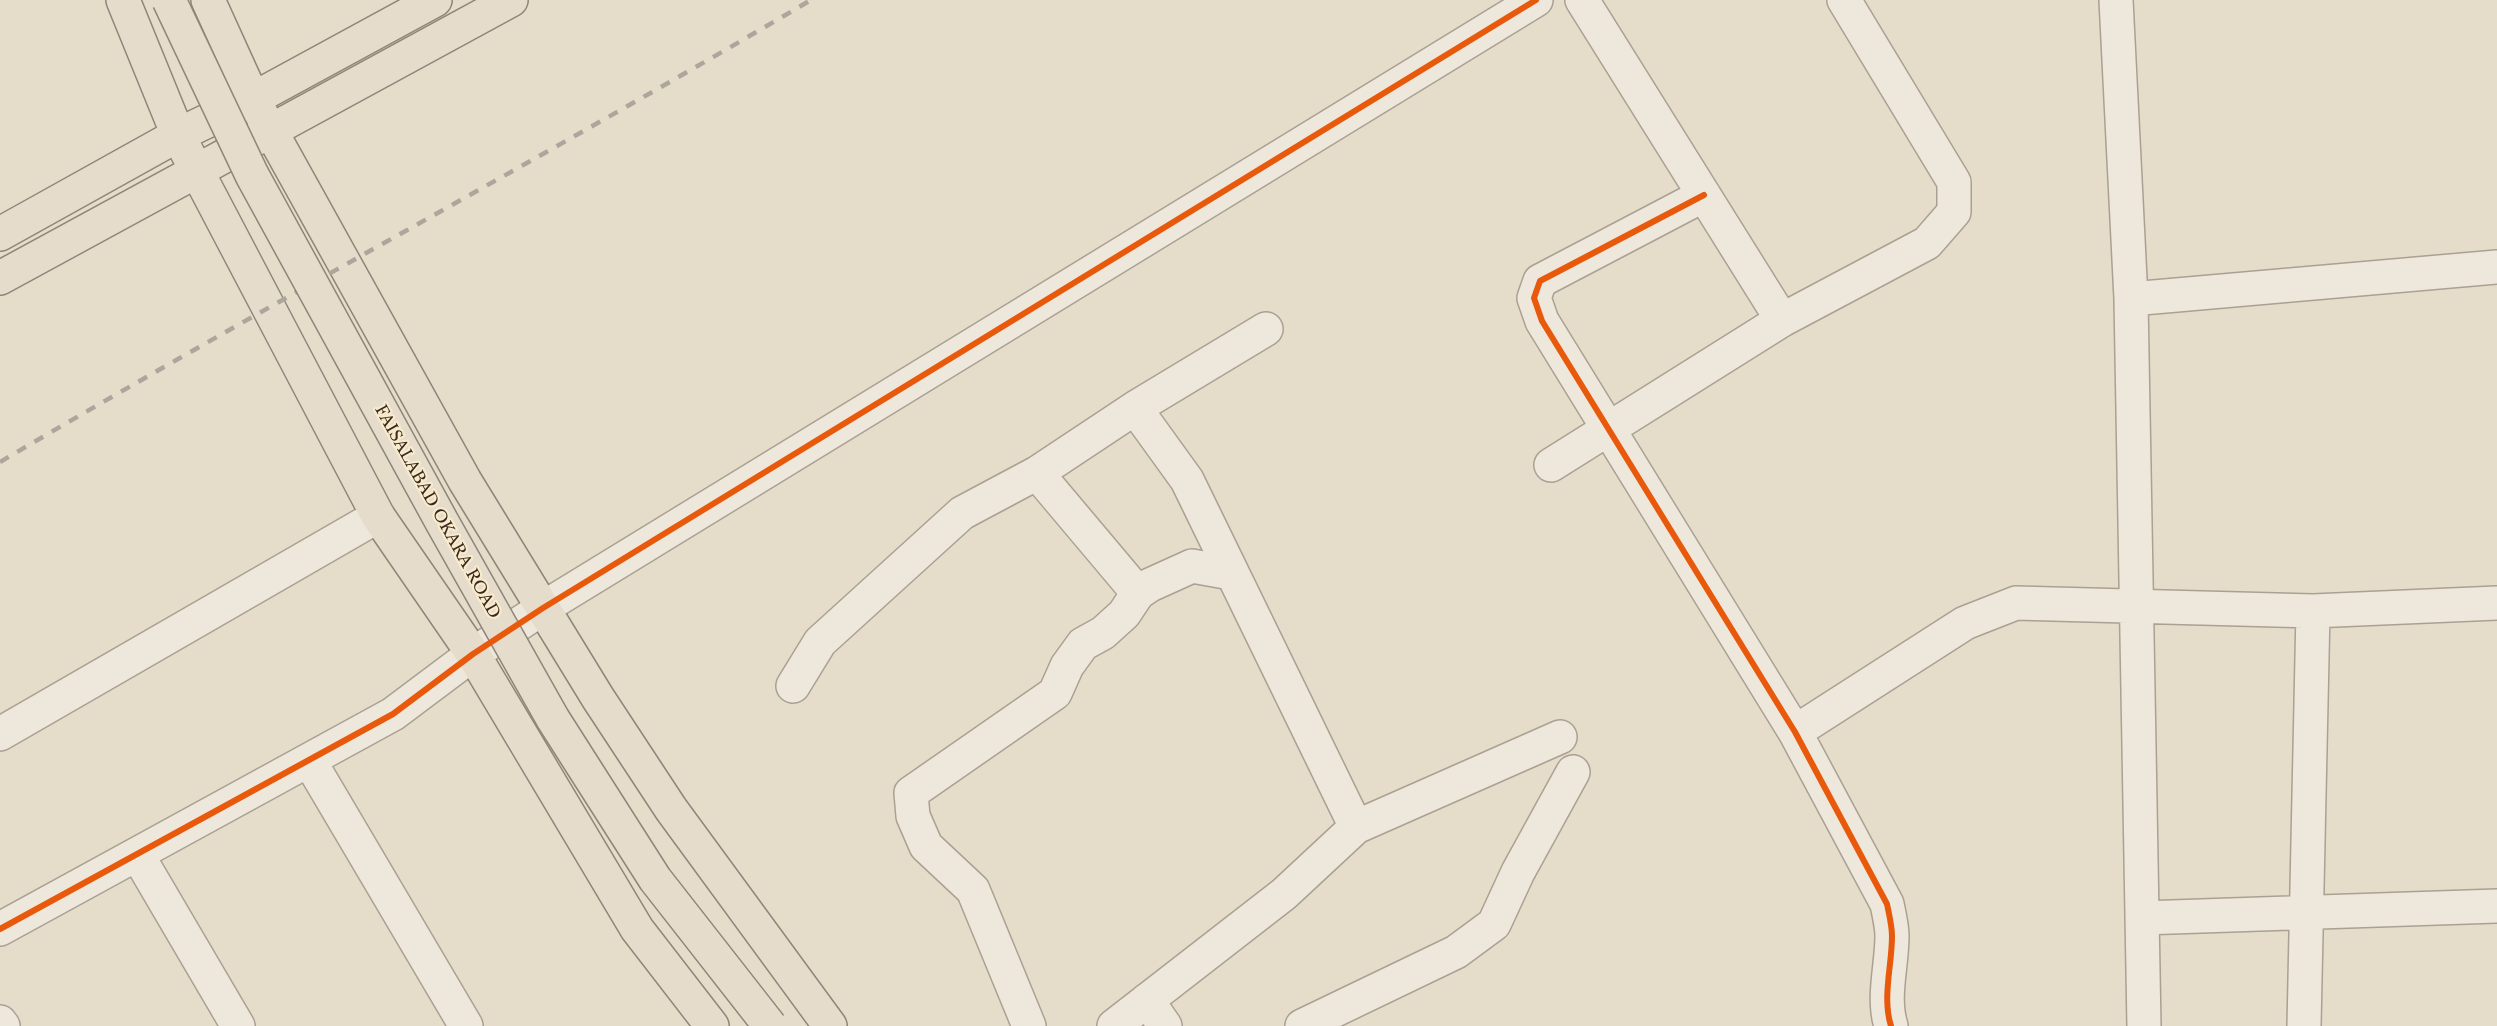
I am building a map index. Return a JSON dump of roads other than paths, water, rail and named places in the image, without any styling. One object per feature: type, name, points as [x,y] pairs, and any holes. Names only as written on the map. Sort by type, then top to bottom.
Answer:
[{"type":"main road","points":[[123,0],[178,135],[378,516],[473,654],[637,928],[712,1026]]},
{"type":"main road","name":"FAISALABAD OKARA ROAD","points":[[169,0],[252,175],[553,719],[654,879],[770,1026]]},
{"type":"main road","points":[[208,0],[253,99],[465,481],[598,698],[671,809],[830,1026]]},
{"type":"main road","points":[[0,234],[178,135],[253,99],[435,0]]},
{"type":"main road","points":[[0,278],[511,0]]},
{"type":"street","points":[[0,929],[393,714],[473,654],[543,608],[1536,0]]},
{"type":"street","points":[[1582,0],[1782,320]]},
{"type":"street","points":[[1551,465],[1782,320],[1927,243],[1954,212],[1954,182],[1844,0]]},
{"type":"street","points":[[2116,0],[2131,299],[2144,1026]]},
{"type":"street","points":[[1704,195],[1540,281],[1534,298],[1542,321],[1795,732],[1887,904],[1892,935],[1888,972],[1888,1017],[1891,1026]]},
{"type":"street","points":[[2131,299],[2497,267]]},
{"type":"street","points":[[793,686],[820,642],[962,513],[1037,472],[1135,408],[1266,329]]},
{"type":"street","points":[[1135,408],[1187,480],[1356,826]]},
{"type":"street","points":[[1037,472],[1138,593]]},
{"type":"street","points":[[0,734],[378,516]]},
{"type":"street","points":[[1029,1026],[974,890],[926,846],[913,816],[911,793],[1054,693],[1067,666],[1083,644],[1103,633],[1125,614],[1138,593],[1192,566],[1231,573]]},
{"type":"street","points":[[1795,732],[1965,623],[2016,603],[2313,611],[2497,603]]},
{"type":"street","points":[[2304,1026],[2313,611]]},
{"type":"street","points":[[1114,1026],[1156,1013],[1356,826],[1560,737]]},
{"type":"street","points":[[309,760],[466,1026]]},
{"type":"street","points":[[1321,1023],[1456,951],[1494,924],[1518,873],[1574,772]]},
{"type":"street","points":[[137,854],[238,1026]]},
{"type":"street","points":[[2142,918],[2497,906]]},
{"type":"street","points":[[0,1022],[3,1026]]},
{"type":"railway","points":[[0,462],[811,0]]}]
